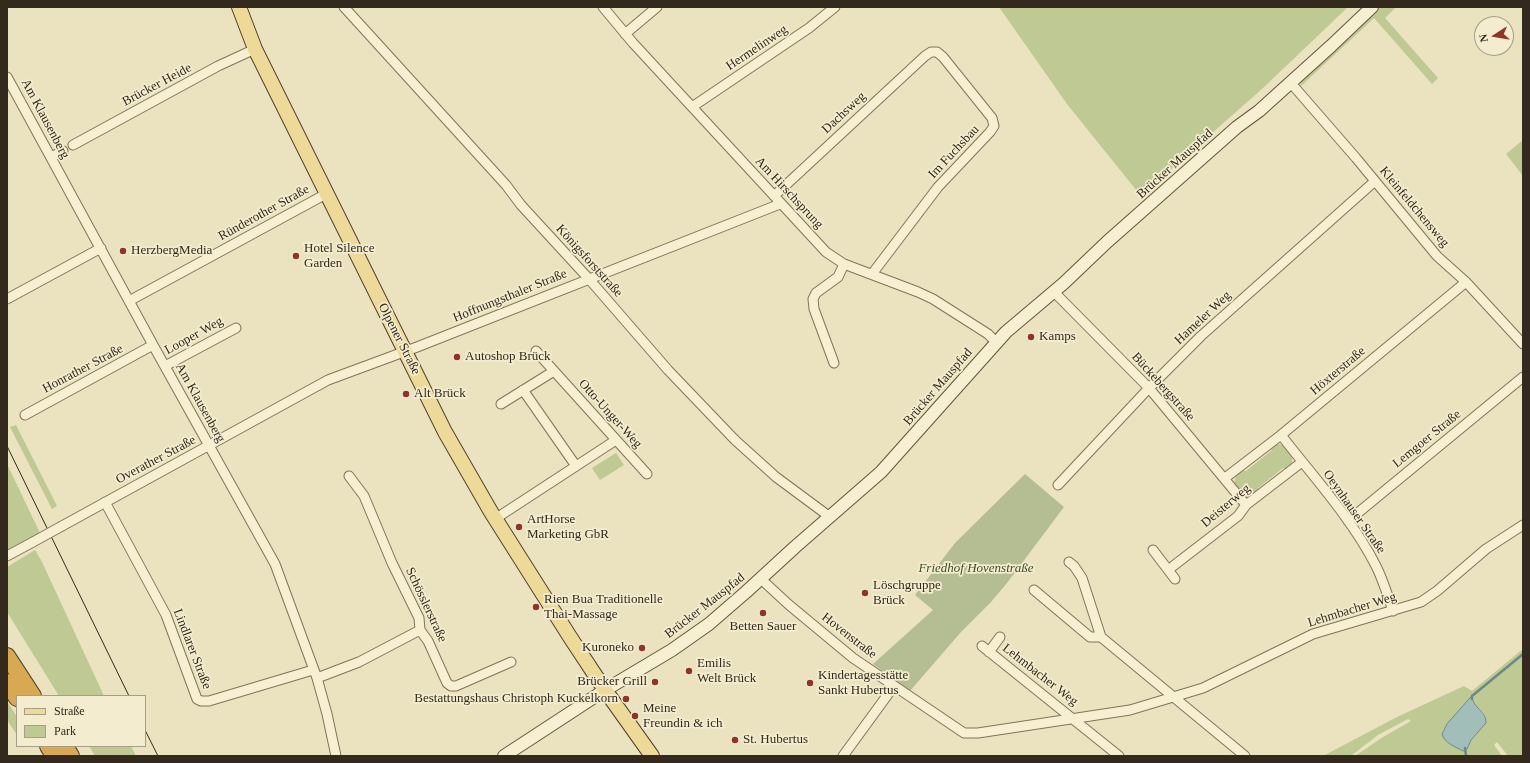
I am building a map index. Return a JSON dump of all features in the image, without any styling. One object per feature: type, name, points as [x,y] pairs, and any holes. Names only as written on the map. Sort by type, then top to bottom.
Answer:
[{"type":"highway","points":[[7,656],[32,695]]},
{"type":"highway","points":[[7,682],[16,696]]},
{"type":"highway","points":[[49,747],[54,756]]},
{"type":"highway","points":[[66,747],[71,756]]},
{"type":"main road","name":"Olpener Straße","points":[[238,7],[255,49],[446,432],[495,519],[605,690],[652,756]]},
{"type":"main road","name":"Brücker Mauspfad","points":[[504,756],[605,690],[672,650],[722,613],[881,472],[996,342],[1039,303],[1054,292],[1107,242],[1237,127],[1259,111],[1372,7]]},
{"type":"street","name":"Königsforststraße","points":[[344,7],[589,279],[668,370],[735,440],[776,477],[830,517]]},
{"type":"street","name":"Am Hirschsprung","points":[[602,7],[780,204],[830,256],[844,264],[918,292],[934,300],[988,334],[996,342]]},
{"type":"street","points":[[625,34],[657,7]]},
{"type":"street","name":"Hermelinweg","points":[[692,107],[809,28],[835,7]]},
{"type":"street","name":"Brücker Heide","points":[[73,145],[218,66],[255,49]]},
{"type":"street","name":"Dachsweg","points":[[774,196],[925,56],[934,51]]},
{"type":"street","name":"Im Fuchsbau","points":[[872,274],[938,187],[994,126],[992,118],[948,63],[934,51]]},
{"type":"street","name":"Am Klausenberg","points":[[7,77],[153,345],[275,564],[328,714],[336,756]]},
{"type":"street","name":"Kleinfeldchensweg","points":[[1290,82],[1437,256],[1466,282],[1523,344]]},
{"type":"street","points":[[50,157],[64,150]]},
{"type":"street","name":"Hameler Weg","points":[[1058,485],[1149,388],[1201,336],[1375,181]]},
{"type":"street","name":"Ründerother Straße","points":[[129,301],[326,194]]},
{"type":"street","name":"Hoffnungsthaler Straße","points":[[405,352],[780,204]]},
{"type":"street","points":[[8,295],[101,248]]},
{"type":"street","points":[[834,363],[814,309],[813,301],[816,293],[838,277],[844,264]]},
{"type":"street","name":"Höxterstraße","points":[[1224,478],[1281,435],[1466,282]]},
{"type":"street","name":"Bückebergstraße","points":[[1054,292],[1149,388],[1246,505]]},
{"type":"street","name":"Looper Weg","points":[[165,366],[236,328]]},
{"type":"street","name":"Honrather Straße","points":[[25,415],[153,345]]},
{"type":"street","name":"Otto-Unger-Weg","points":[[536,351],[646,474]]},
{"type":"street","name":"Overather Straße","points":[[7,556],[209,446],[315,386],[405,352]]},
{"type":"street","points":[[501,404],[554,371]]},
{"type":"street","name":"Lemgoer Straße","points":[[1348,521],[1523,377]]},
{"type":"street","points":[[523,390],[576,466]]},
{"type":"street","name":"Oeynhauser Straße","points":[[1281,435],[1348,521],[1376,566],[1393,611]]},
{"type":"street","points":[[495,519],[616,440]]},
{"type":"street","name":"Deisterweg","points":[[1168,570],[1238,516],[1246,505],[1302,462]]},
{"type":"street","name":"Schösslerstraße","points":[[349,476],[364,496],[392,562],[419,618],[420,630],[428,641],[447,683],[451,686],[456,686],[511,662]]},
{"type":"street","name":"Lindlarer Straße","points":[[105,502],[166,616],[197,699],[201,701],[209,701],[315,674]]},
{"type":"street","name":"Lehmbacher Weg","points":[[894,686],[964,733],[978,733],[1130,710],[1203,688],[1313,634],[1421,602],[1437,591],[1486,549],[1523,525]]},
{"type":"street","points":[[1153,550],[1174,579]]},
{"type":"street","points":[[1069,562],[1074,566],[1082,578],[1101,637],[1245,756]]},
{"type":"street","name":"Hovenstraße","points":[[761,579],[788,604],[847,653],[894,686]]},
{"type":"street","points":[[1034,590],[1090,637],[1101,637]]},
{"type":"street","points":[[315,674],[359,662],[420,630]]},
{"type":"street","name":"Lehmbacher Weg","points":[[1000,637],[986,649],[1119,756]]},
{"type":"street","points":[[843,756],[894,686]]},
{"type":"green space","points":[[999,7],[1348,7],[1263,88],[1141,196],[1067,104]]},
{"type":"green space","points":[[1379,7],[1396,7],[1385,18],[1438,78],[1432,84],[1374,18],[1300,87],[1301,80]]},
{"type":"green space","points":[[1523,140],[1523,176],[1506,154]]},
{"type":"green space","points":[[16,425],[57,506],[52,509],[10,427]]},
{"type":"green space","points":[[1277,444],[1284,445],[1292,457],[1291,466],[1288,469],[1283,468],[1258,488],[1258,493],[1249,497],[1244,496],[1234,484],[1236,476],[1242,470],[1246,471],[1271,451],[1273,446]]},
{"type":"green space","points":[[616,453],[624,465],[600,480],[592,468]]},
{"type":"green space","points":[[7,464],[40,533],[7,550]]},
{"type":"green space","name":"Friedhof Hovenstraße","points":[[1025,474],[1064,507],[1007,583],[991,602],[961,632],[910,691],[873,664],[933,610],[915,595],[955,543]]},
{"type":"green space","points":[[35,550],[42,562],[104,695],[58,695],[7,612],[7,567]]},
{"type":"green space","points":[[1523,649],[1523,756],[1508,756],[1497,742],[1494,745],[1502,756],[1355,756],[1383,737],[1411,721],[1408,719],[1378,735],[1352,755],[1323,756],[1397,717],[1464,686],[1472,691]],"holes":[[[1472,697],[1472,700],[1484,713],[1486,723],[1471,740],[1467,749],[1463,751],[1446,741],[1443,730]]]},
{"type":"green space","points":[[7,701],[16,715],[16,734],[7,720]]},
{"type":"green space","points":[[90,747],[132,747],[136,756],[95,756]]},
{"type":"water","points":[[1472,696],[1474,704],[1484,715],[1486,723],[1471,740],[1467,749],[1463,751],[1445,740],[1442,734],[1447,724]]},
{"type":"waterway","points":[[1472,699],[1472,696],[1523,654]]},
{"type":"waterway","points":[[1465,748],[1466,756]]},
{"type":"tram line","points":[[7,446],[129,695]]},
{"type":"tram line","points":[[146,732],[158,756]]},
{"type":"place","name":"HerzbergMedia","points":[[123,251]]},
{"type":"place","name":"Hotel Silence Garden","points":[[296,256]]},
{"type":"place","name":"Kamps","points":[[1031,337]]},
{"type":"place","name":"Autoshop Brück","points":[[457,357]]},
{"type":"place","name":"Alt Brück","points":[[406,394]]},
{"type":"place","name":"ArtHorse Marketing GbR","points":[[519,527]]},
{"type":"place","name":"Löschgruppe Brück","points":[[865,593]]},
{"type":"place","name":"Rien Bua Traditionelle Thai-Massage","points":[[536,607]]},
{"type":"place","name":"Betten Sauer","points":[[763,613]]},
{"type":"place","name":"Kuroneko","points":[[642,648]]},
{"type":"place","name":"Emilis Welt Brück","points":[[689,671]]},
{"type":"place","name":"Brücker Grill","points":[[655,682]]},
{"type":"place","name":"Kindertagesstätte Sankt Hubertus","points":[[810,683]]},
{"type":"place","name":"Bestattungshaus Christoph Kuckelkorn","points":[[626,699]]},
{"type":"place","name":"Meine Freundin & ich","points":[[635,716]]},
{"type":"place","name":"St. Hubertus","points":[[735,740]]}]
